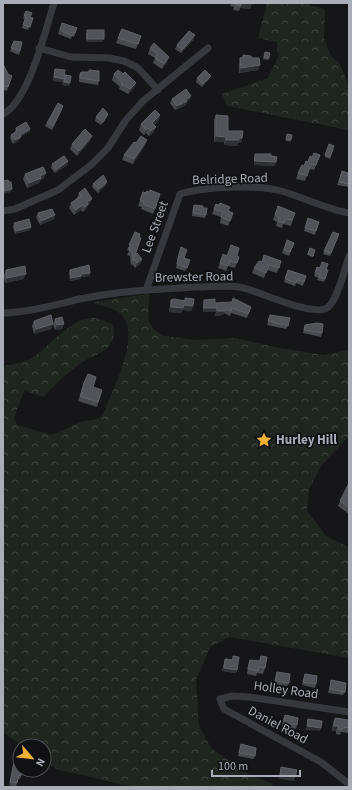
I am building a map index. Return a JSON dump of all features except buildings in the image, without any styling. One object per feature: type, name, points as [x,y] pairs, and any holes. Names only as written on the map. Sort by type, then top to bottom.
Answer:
[{"type":"street","points":[[3,114],[18,102],[27,84],[54,3]]},
{"type":"street","points":[[39,48],[71,57],[109,58],[124,61],[138,68],[158,90]]},
{"type":"street","points":[[3,211],[15,209],[58,190],[91,165],[108,148],[126,120],[143,101],[208,48]]},
{"type":"street","name":"Belridge Road","points":[[180,194],[192,190],[255,187],[278,190],[349,213]]},
{"type":"street","name":"Lee Street","points":[[146,290],[180,194]]},
{"type":"street","name":"Brewster Road","points":[[3,313],[35,311],[81,299],[146,290],[240,287],[307,310],[319,311],[328,308],[338,292],[349,256]]},
{"type":"street","name":"Holley Road","points":[[220,699],[232,696],[249,697],[349,712]]},
{"type":"street","name":"Daniel Road","points":[[220,699],[224,709],[321,762],[349,784]]},
{"type":"green space","points":[[267,3],[302,3],[325,9],[324,39],[331,56],[340,64],[349,86],[349,130],[227,106],[222,94],[268,78],[278,57],[277,42],[258,38]]},
{"type":"green space","points":[[149,294],[148,320],[155,331],[165,336],[197,340],[235,338],[275,347],[324,355],[349,350],[349,436],[321,466],[309,489],[307,511],[327,537],[349,547],[349,658],[230,637],[210,647],[196,680],[199,726],[211,748],[248,774],[273,784],[275,787],[133,787],[59,770],[52,766],[52,738],[12,739],[3,732],[3,366],[32,358],[66,329],[80,321],[88,318],[94,318],[112,324],[114,337],[104,351],[84,361],[73,369],[44,397],[24,391],[14,418],[17,425],[52,435],[80,422],[97,419],[103,414],[118,378],[127,349],[128,335],[127,323],[121,314],[105,306],[94,304],[94,302]]},
{"type":"place","name":"Hurley Hill","points":[[264,440]]}]
